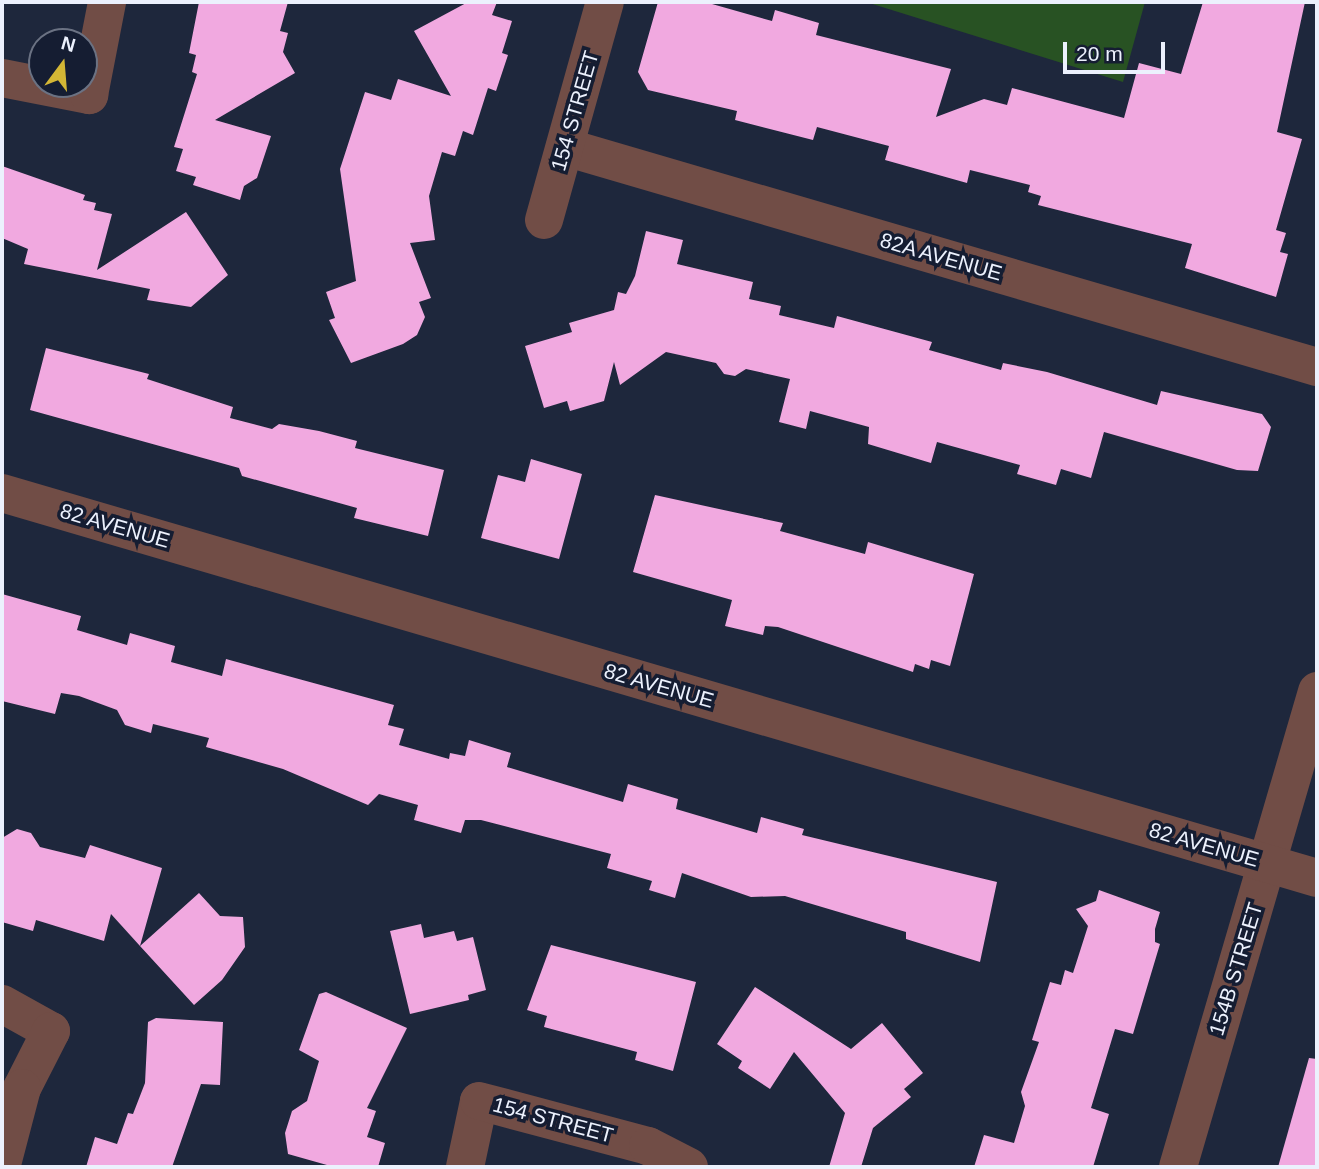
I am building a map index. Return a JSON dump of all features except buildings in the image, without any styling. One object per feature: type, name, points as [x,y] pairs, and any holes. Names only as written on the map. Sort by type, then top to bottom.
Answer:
[{"type":"street","points":[[2,78],[89,95],[107,2]]},
{"type":"street","name":"154 STREET","points":[[544,220],[605,2]]},
{"type":"street","name":"82A AVENUE","points":[[565,147],[1317,368]]},
{"type":"street","name":"82 AVENUE","points":[[2,493],[1317,878]]},
{"type":"street","name":"154B STREET","points":[[1178,1167],[1317,691]]},
{"type":"street","points":[[2,1004],[51,1031],[22,1088],[2,1164]]},
{"type":"street","name":"154 STREET","points":[[465,1167],[479,1101],[648,1146],[689,1167]]},
{"type":"green space","points":[[866,2],[1145,2],[1123,82]]}]
